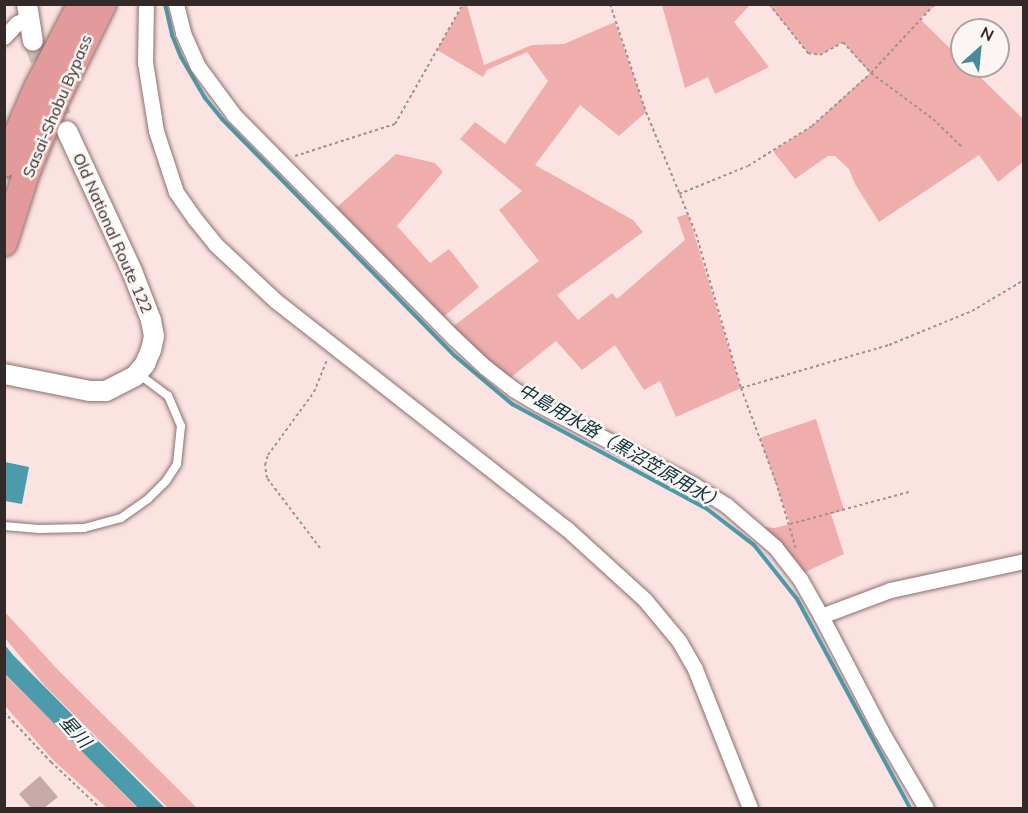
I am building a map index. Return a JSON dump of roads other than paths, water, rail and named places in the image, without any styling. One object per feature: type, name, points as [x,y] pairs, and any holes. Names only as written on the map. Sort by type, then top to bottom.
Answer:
[{"type":"highway","name":"Sasai-Shobu Bypass","points":[[4,164],[41,81],[81,4]]},
{"type":"highway","name":"Sasai-Shobu Bypass","points":[[4,243],[25,177],[56,100],[103,4]]},
{"type":"street","points":[[146,4],[145,62],[148,93],[156,131],[176,192],[215,244],[276,301],[566,528],[645,600],[679,640],[695,669],[750,808]]},
{"type":"street","points":[[176,4],[189,48],[206,80],[251,133],[285,164],[434,318],[501,380],[538,404],[694,485],[726,505],[775,547],[800,579],[881,731],[926,808]]},
{"type":"street","points":[[4,37],[28,11]]},
{"type":"street","points":[[28,11],[33,42]]},
{"type":"street","name":"Old National Route 122","points":[[4,374],[90,391],[106,391],[123,384],[137,373],[145,364],[151,350],[154,336],[151,320],[132,271],[67,131]]},
{"type":"street","points":[[821,616],[890,590],[1023,561]]},
{"type":"lane","points":[[4,526],[39,529],[84,528],[122,518],[148,499],[166,481],[177,464],[181,426],[168,396],[137,373]]},
{"type":"water","points":[[5,462],[29,467],[22,504],[5,501]]},
{"type":"water","name":"星川","points":[[4,644],[165,808],[138,808],[5,674]]},
{"type":"waterway","name":"中島用水路（黒沼笠原用水）","points":[[165,4],[172,35],[181,57],[205,98],[222,119],[455,356],[512,404],[707,509],[754,545],[797,599],[910,808]]},
{"type":"tunnel","points":[[33,41],[67,131]]}]
